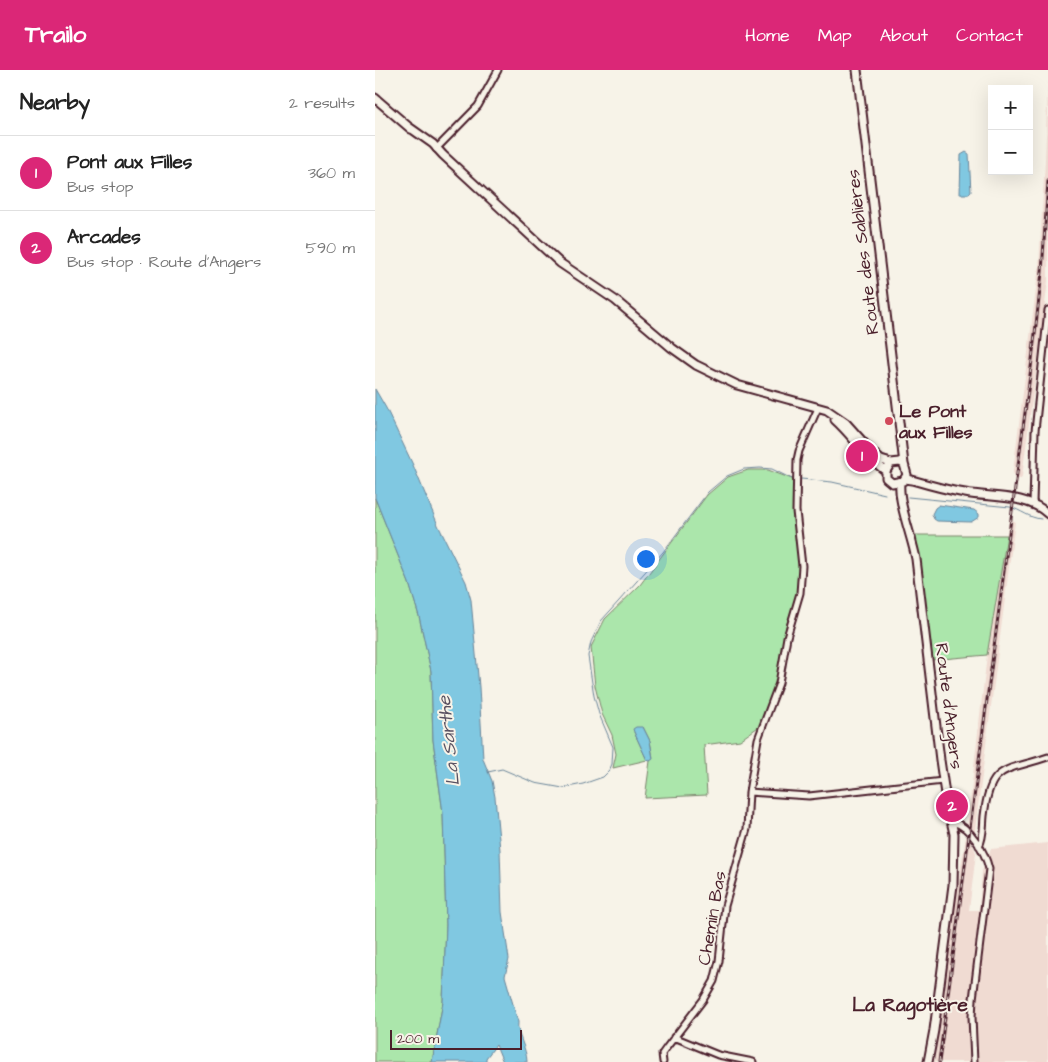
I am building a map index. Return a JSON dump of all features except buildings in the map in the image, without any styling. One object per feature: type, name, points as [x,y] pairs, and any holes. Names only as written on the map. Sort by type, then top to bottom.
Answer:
[{"type":"street","points":[[436,149],[479,106],[499,70]]},
{"type":"street","name":"Route des Sablières","points":[[857,70],[900,431],[906,467]]},
{"type":"street","points":[[375,98],[409,127],[433,144],[436,149],[560,263],[615,300],[672,348],[712,374],[737,385],[827,410],[839,417],[884,462],[906,467],[919,478],[942,488]]},
{"type":"street","points":[[1029,503],[1033,484],[1035,431],[1048,310]]},
{"type":"street","points":[[818,408],[833,417],[848,432],[865,454],[886,471],[887,478],[892,483],[912,480],[966,493],[1029,503],[1048,514]]},
{"type":"street","name":"Chemin Bas","points":[[663,1062],[662,1054],[703,1000],[714,981],[719,961],[725,906],[747,829],[749,793],[758,739],[779,683],[787,637],[800,593],[802,566],[797,511],[797,460],[799,451],[818,408]]},
{"type":"street","name":"Route des Sablières","points":[[894,463],[899,450],[900,431]]},
{"type":"street","points":[[886,471],[894,463]]},
{"type":"street","points":[[902,481],[906,467]]},
{"type":"street","name":"Route d'Angers","points":[[902,481],[899,493],[916,559],[943,781],[953,822],[955,858],[934,1030],[928,1062]]},
{"type":"street","name":"Route d'Angers","points":[[892,483],[901,512],[910,532]]},
{"type":"street","points":[[979,846],[982,839],[987,795],[993,779],[1002,772],[1048,757]]},
{"type":"street","points":[[749,793],[809,796],[943,781]]},
{"type":"street","points":[[953,822],[965,828],[979,846],[986,860],[989,875],[973,999],[974,1062]]},
{"type":"street","points":[[674,1037],[718,1055],[753,1062]]},
{"type":"shaded area","points":[[1048,80],[1048,281],[1021,479],[1014,478],[1013,472],[1039,266]]},
{"type":"shaded area","points":[[1009,520],[1015,521],[974,837],[967,827],[987,655]]},
{"type":"shaded area","points":[[966,836],[976,853],[969,910],[979,910],[982,871],[991,849],[1048,843],[1048,1062],[934,1062]]},
{"type":"green space","points":[[748,470],[768,470],[795,480],[799,552],[798,592],[786,626],[778,682],[761,725],[740,740],[704,745],[707,795],[645,798],[650,761],[653,758],[650,741],[643,727],[634,732],[647,760],[613,768],[616,754],[612,735],[602,714],[595,686],[591,647],[605,619],[640,585],[707,495],[728,477]]},
{"type":"green space","points":[[375,498],[409,583],[419,616],[431,671],[433,740],[443,813],[446,925],[443,1002],[432,1062],[375,1062]]},
{"type":"green space","points":[[916,535],[1007,535],[987,655],[931,660]]},
{"type":"water","points":[[966,152],[969,154],[971,192],[969,194],[960,194],[961,155]]},
{"type":"water","name":"La Sarthe","points":[[375,389],[413,465],[438,525],[466,582],[471,600],[483,759],[492,781],[495,797],[500,850],[502,912],[509,959],[505,976],[527,1062],[503,1062],[496,1045],[486,1058],[486,1062],[432,1062],[443,1002],[446,925],[443,813],[433,740],[431,671],[419,616],[409,583],[375,498]]},
{"type":"water","points":[[939,505],[974,510],[979,514],[979,517],[971,522],[937,521],[932,514]]},
{"type":"water","points":[[643,727],[650,741],[653,759],[650,761],[647,760],[634,732],[633,729]]},
{"type":"waterway","points":[[488,772],[502,769],[535,783],[563,788],[603,777],[609,771],[612,764],[613,747],[599,714],[594,696],[588,656],[591,642],[601,621],[663,552],[708,492],[727,476],[744,469],[760,468],[772,469],[792,479]]},
{"type":"waterway","points":[[801,479],[832,482],[885,494]]},
{"type":"waterway","points":[[908,497],[1010,507],[1041,519]]},
{"type":"railway","points":[[939,1062],[1032,360],[1042,272],[1048,181]]},
{"type":"place","name":"Le Pont aux Filles","points":[[889,421]]},
{"type":"place","name":"Pont aux Filles","points":[[862,456]]},
{"type":"place","name":"Arcades","points":[[952,806]]},
{"type":"district","name":"La Ragotière","points":[[910,1005]]}]
